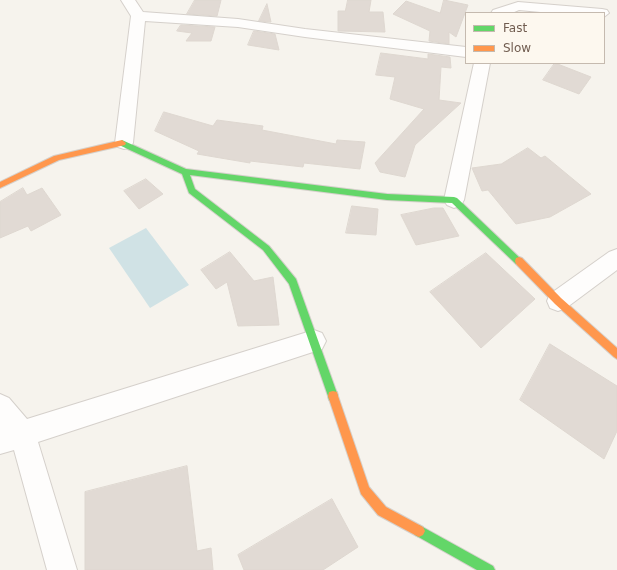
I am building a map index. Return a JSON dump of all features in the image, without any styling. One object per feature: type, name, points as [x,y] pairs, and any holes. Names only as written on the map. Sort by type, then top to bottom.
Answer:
[{"type":"street","points":[[124,143],[138,16],[128,0]]},
{"type":"street","points":[[501,12],[518,6],[591,12]]},
{"type":"street","points":[[605,13],[617,14]]},
{"type":"street","points":[[138,16],[238,23],[305,34],[465,52]]},
{"type":"street","points":[[454,200],[482,64]]},
{"type":"street","points":[[0,186],[57,158],[124,143],[185,172],[387,197],[454,200],[497,239],[558,301],[617,354]]},
{"type":"street","points":[[185,172],[192,191],[266,248],[293,282],[365,490],[382,511],[489,570]]},
{"type":"street","points":[[558,301],[617,258]]},
{"type":"street","points":[[11,438],[314,341]]},
{"type":"street","points":[[0,407],[62,570]]},
{"type":"shaded area","points":[[146,228],[189,285],[150,308],[109,248]]},
{"type":"building","points":[[195,0],[221,0],[217,16],[187,14]]},
{"type":"building","points":[[348,0],[371,0],[369,12],[383,12],[385,32],[338,31],[338,11],[345,11]]},
{"type":"building","points":[[444,0],[468,5],[456,37],[449,32],[449,44],[429,41],[430,31],[393,14],[406,1],[440,13]]},
{"type":"building","points":[[267,4],[271,22],[259,21]]},
{"type":"building","points":[[181,25],[215,27],[211,41],[186,41],[192,33],[177,31]]},
{"type":"building","points":[[254,31],[275,34],[279,50],[248,45]]},
{"type":"building","points":[[381,53],[428,59],[428,54],[450,57],[451,68],[441,67],[439,100],[461,103],[415,145],[405,177],[380,172],[375,163],[424,109],[390,99],[395,77],[376,75]]},
{"type":"building","points":[[554,64],[591,77],[579,94],[543,80]]},
{"type":"building","points":[[164,112],[213,126],[217,120],[263,126],[262,130],[336,144],[337,140],[365,142],[360,169],[304,163],[303,167],[250,161],[250,163],[197,154],[199,151],[155,131]]},
{"type":"building","points":[[528,148],[541,158],[545,156],[591,194],[550,217],[516,224],[488,190],[482,191],[472,168],[501,164]]},
{"type":"building","points":[[146,179],[163,194],[139,209],[124,191]]},
{"type":"building","points":[[23,188],[27,195],[42,188],[61,215],[31,231],[28,226],[0,238],[0,202]]},
{"type":"building","points":[[352,206],[378,209],[376,235],[346,233]]},
{"type":"building","points":[[434,208],[443,208],[459,236],[416,245],[401,215]]},
{"type":"building","points":[[230,252],[254,281],[273,277],[279,325],[238,326],[227,282],[216,289],[201,270]]},
{"type":"building","points":[[486,253],[535,299],[481,348],[430,292]]},
{"type":"building","points":[[550,344],[617,386],[617,431],[604,459],[520,400]]},
{"type":"building","points":[[187,466],[197,551],[211,548],[213,570],[85,570],[85,492]]},
{"type":"building","points":[[332,499],[358,547],[323,570],[244,570],[238,555]]},
{"type":"traffic: fast","points":[[122,143],[185,172],[387,197],[454,200],[519,261]]},
{"type":"traffic: fast","points":[[185,172],[192,191],[266,248],[293,282],[333,396]]},
{"type":"traffic: fast","points":[[419,531],[489,570]]},
{"type":"traffic: slow","points":[[0,185],[57,158],[122,143]]},
{"type":"traffic: slow","points":[[519,261],[558,301],[617,354]]},
{"type":"traffic: slow","points":[[333,396],[365,490],[382,511],[419,531]]}]
